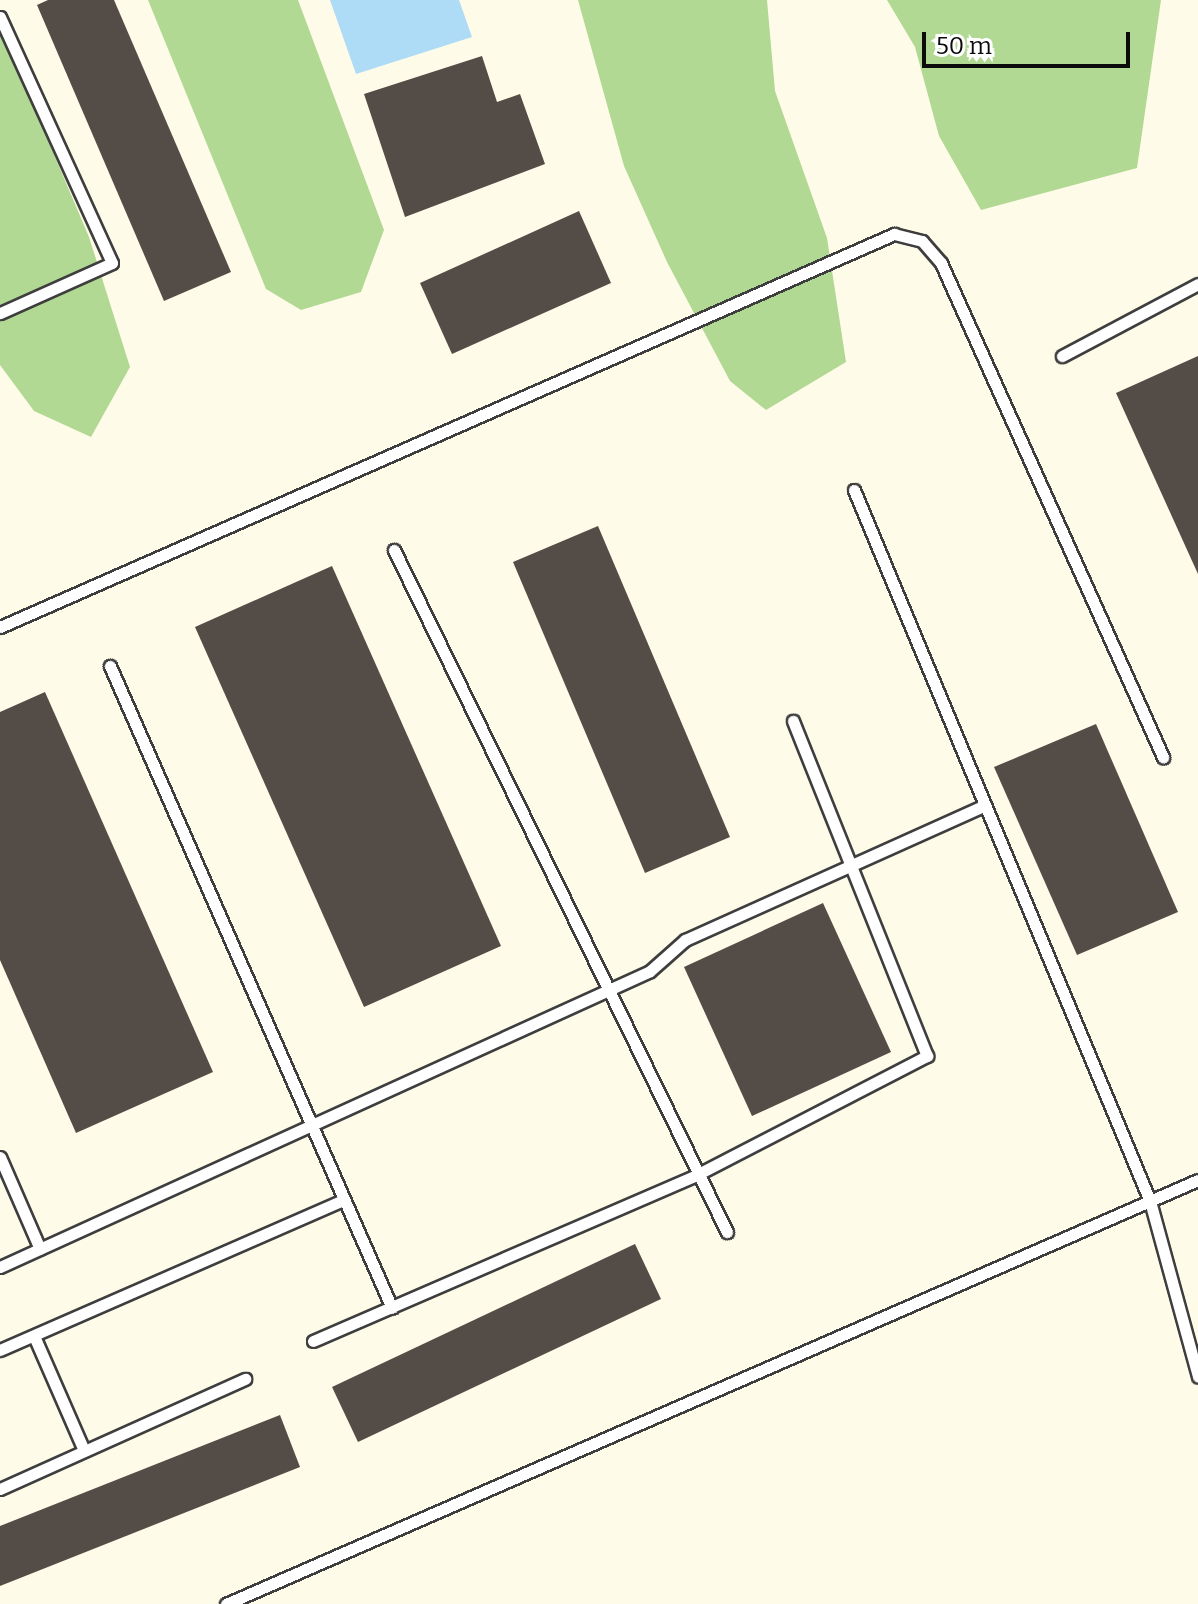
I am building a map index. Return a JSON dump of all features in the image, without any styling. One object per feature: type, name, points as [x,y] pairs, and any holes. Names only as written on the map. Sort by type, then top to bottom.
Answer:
[{"type":"lane","points":[[0,17],[112,263],[0,313]]},
{"type":"lane","points":[[0,627],[894,234],[922,241],[941,263],[1163,757]]},
{"type":"lane","points":[[1062,356],[1198,284]]},
{"type":"lane","points":[[854,490],[1150,1201],[1198,1377]]},
{"type":"lane","points":[[394,550],[606,991],[727,1232]]},
{"type":"lane","points":[[110,666],[310,1128],[392,1308]]},
{"type":"lane","points":[[313,1341],[698,1174],[927,1056],[854,863],[793,721]]},
{"type":"lane","points":[[0,1267],[650,971],[685,940],[985,805]]},
{"type":"lane","points":[[0,1157],[40,1249]]},
{"type":"lane","points":[[226,1604],[1198,1180]]},
{"type":"lane","points":[[0,1350],[343,1200]]},
{"type":"lane","points":[[34,1336],[83,1448]]},
{"type":"lane","points":[[0,1489],[83,1448],[245,1379]]},
{"type":"green space","points":[[148,0],[298,0],[384,230],[361,292],[301,310],[266,289]]},
{"type":"green space","points":[[578,0],[767,0],[775,91],[827,238],[846,362],[766,410],[730,381],[667,262],[624,166]]},
{"type":"green space","points":[[887,0],[1161,0],[1137,168],[981,210],[939,136],[915,47]]},
{"type":"green space","points":[[0,27],[89,237],[130,367],[91,437],[34,411],[0,365]]},
{"type":"water","points":[[330,0],[459,0],[472,37],[356,74]]},
{"type":"building","points":[[48,0],[114,0],[231,272],[164,301],[37,5]]},
{"type":"building","points":[[482,56],[497,102],[520,94],[545,164],[405,217],[364,94]]},
{"type":"building","points":[[579,211],[611,283],[452,354],[420,283]]},
{"type":"building","points":[[1198,356],[1198,574],[1116,393]]},
{"type":"building","points":[[598,526],[730,837],[645,873],[513,562]]},
{"type":"building","points":[[332,566],[501,946],[364,1007],[195,627]]},
{"type":"building","points":[[45,692],[213,1072],[76,1133],[0,960],[0,712]]},
{"type":"building","points":[[1096,724],[1178,912],[1077,955],[994,767]]},
{"type":"building","points":[[823,903],[891,1052],[752,1116],[684,967]]},
{"type":"building","points":[[635,1244],[661,1299],[358,1442],[332,1387]]},
{"type":"building","points":[[280,1415],[300,1467],[0,1586],[0,1526]]}]
